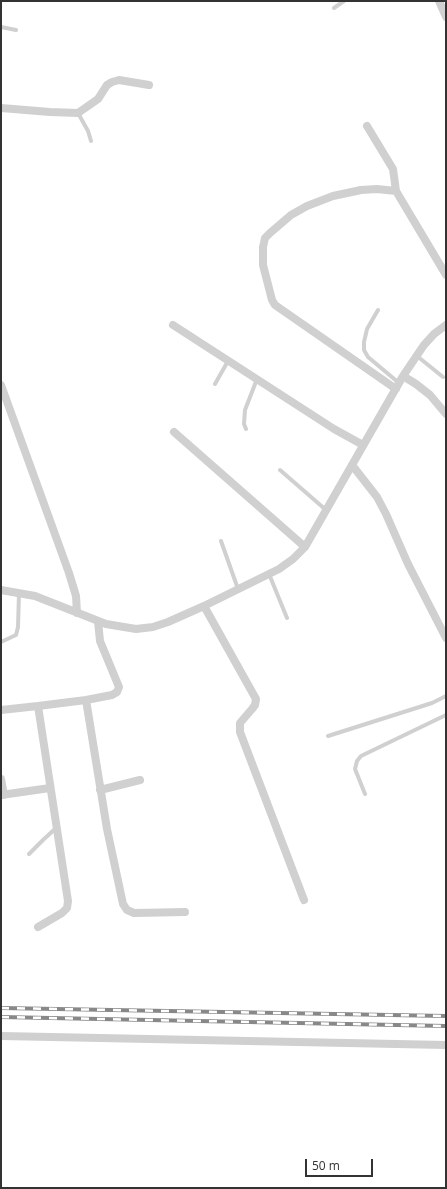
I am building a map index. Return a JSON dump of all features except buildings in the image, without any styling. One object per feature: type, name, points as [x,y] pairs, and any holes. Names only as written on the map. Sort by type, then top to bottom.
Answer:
[{"type":"street","points":[[439,1],[446,17]]},
{"type":"street","points":[[1,108],[78,113],[98,99],[107,85],[112,82],[119,80],[149,85]]},
{"type":"street","points":[[367,126],[393,169],[396,190],[446,275]]},
{"type":"street","points":[[396,190],[377,189],[333,196],[307,206],[291,215],[265,238],[263,247],[263,265],[272,300],[275,305],[400,383],[430,395],[446,414]]},
{"type":"street","points":[[173,325],[334,429],[363,446]]},
{"type":"street","points":[[1,590],[19,592],[34,596],[106,624],[136,629],[153,627],[168,622],[269,574],[293,560],[305,547],[417,356],[434,334],[446,325]]},
{"type":"street","points":[[1,385],[69,573],[76,596],[78,613]]},
{"type":"street","points":[[174,432],[305,547]]},
{"type":"street","points":[[352,465],[377,497],[408,564],[446,638]]},
{"type":"street","points":[[204,606],[256,700],[255,705],[240,723],[240,732],[304,900]]},
{"type":"street","points":[[1,710],[86,700],[112,695],[117,692],[119,687],[100,641],[98,621]]},
{"type":"street","points":[[86,700],[107,829],[123,904],[127,910],[134,913],[185,912]]},
{"type":"street","points":[[38,706],[68,902],[67,908],[62,913],[38,927]]},
{"type":"street","points":[[1,779],[2,795],[50,788]]},
{"type":"street","points":[[100,790],[140,780]]},
{"type":"street","points":[[1,1036],[446,1045]]},
{"type":"lane","points":[[334,8],[344,1]]},
{"type":"lane","points":[[1,27],[16,30]]},
{"type":"lane","points":[[78,113],[88,131],[91,142]]},
{"type":"lane","points":[[378,310],[367,329],[364,350],[368,357],[400,383]]},
{"type":"lane","points":[[417,356],[442,377]]},
{"type":"lane","points":[[215,384],[229,360]]},
{"type":"lane","points":[[246,429],[244,424],[245,410],[257,378]]},
{"type":"lane","points":[[280,470],[326,511]]},
{"type":"lane","points":[[221,541],[238,589]]},
{"type":"lane","points":[[269,574],[287,618]]},
{"type":"lane","points":[[1,642],[16,635],[18,627],[19,592]]},
{"type":"lane","points":[[328,736],[432,703],[446,696]]},
{"type":"lane","points":[[365,794],[355,769],[357,761],[361,756],[446,715]]},
{"type":"lane","points":[[29,854],[56,828]]},
{"type":"railway","points":[[1,1008],[446,1016]]},
{"type":"railway","points":[[1,1017],[446,1026]]}]
